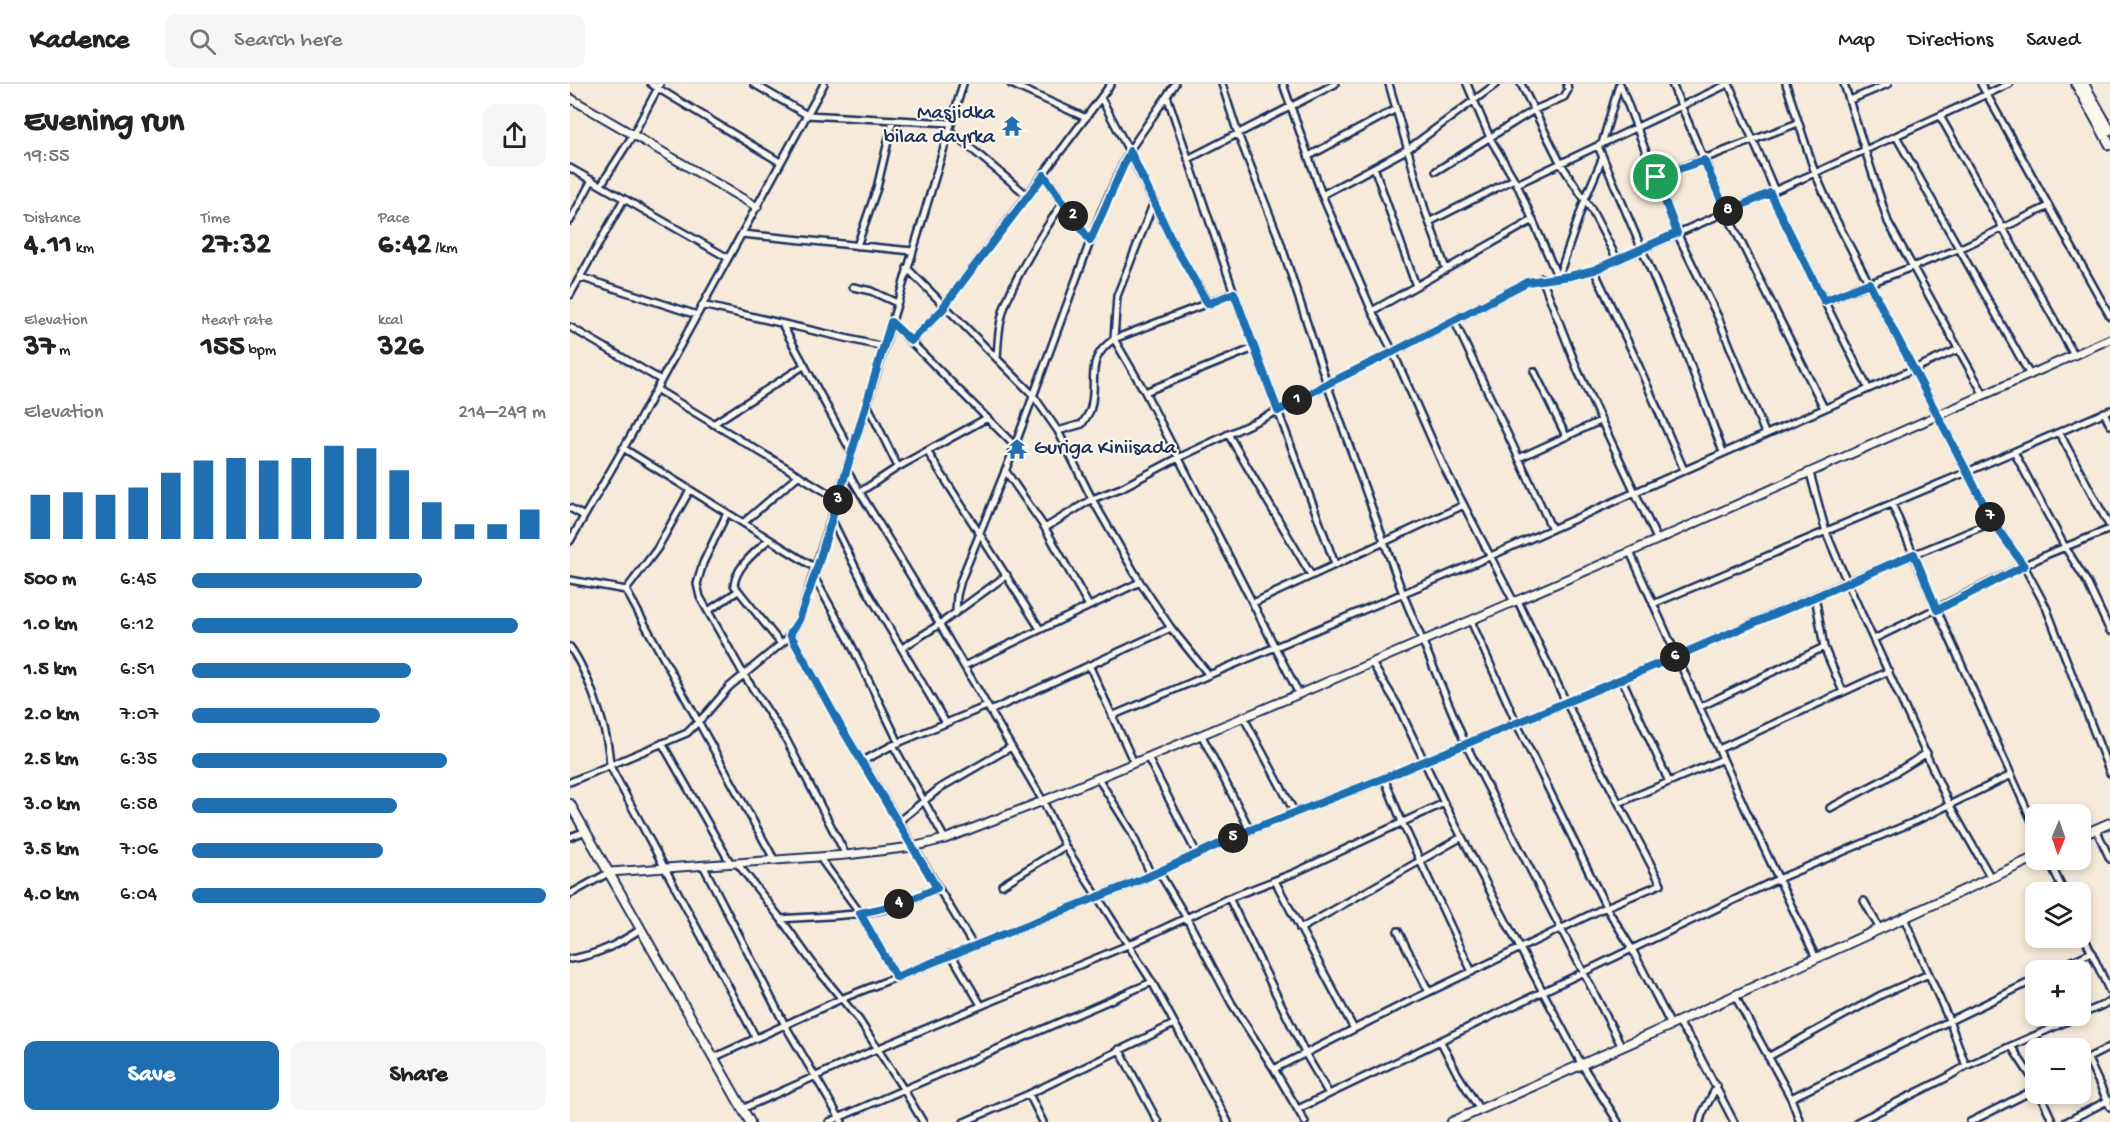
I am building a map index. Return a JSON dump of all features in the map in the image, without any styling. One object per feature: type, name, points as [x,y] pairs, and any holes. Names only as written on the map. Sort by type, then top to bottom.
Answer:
[{"type":"main road","points":[[2076,84],[2110,145]]},
{"type":"main road","points":[[2084,84],[2110,130]]},
{"type":"main road","points":[[570,804],[750,1122]]},
{"type":"main road","points":[[2091,831],[2110,823]]},
{"type":"main road","points":[[1454,1122],[1674,1024],[2025,862]]},
{"type":"street","points":[[651,84],[659,86],[780,162]]},
{"type":"street","points":[[754,84],[807,116],[951,123]]},
{"type":"street","points":[[570,541],[824,84]]},
{"type":"street","points":[[570,782],[687,733],[729,687],[781,644],[799,620],[847,471],[963,84]]},
{"type":"street","points":[[1011,84],[1086,118]]},
{"type":"street","points":[[911,341],[944,306],[1110,84]]},
{"type":"street","points":[[957,612],[957,595],[961,580],[1005,470],[1090,241],[1130,151],[1176,84]]},
{"type":"street","points":[[1222,84],[1238,134],[1280,241],[1327,384],[1403,594],[1466,743],[1622,1047]]},
{"type":"street","points":[[1274,1069],[1606,907],[1661,884],[1438,454],[1393,352],[1372,311],[1323,195],[1283,84]]},
{"type":"street","points":[[1188,159],[1335,84]]},
{"type":"street","points":[[1389,84],[1446,269]]},
{"type":"street","points":[[1467,84],[1490,137],[1516,182],[1558,278]]},
{"type":"street","points":[[1323,195],[1408,149],[1496,84]]},
{"type":"street","points":[[1521,84],[1561,164],[1585,200],[1617,260]]},
{"type":"street","points":[[1437,171],[1534,110],[1564,97],[1568,90],[1567,84]]},
{"type":"street","points":[[1620,84],[1677,233],[1718,317],[1765,433]]},
{"type":"street","points":[[1620,84],[1600,145],[1603,157],[1686,353],[1723,452]]},
{"type":"street","points":[[1672,84],[1726,212],[1824,408]]},
{"type":"street","points":[[1430,222],[1561,164],[1729,84],[1772,192],[1868,388]]},
{"type":"street","points":[[1786,84],[1815,173],[1869,283],[1993,522],[2024,566],[2050,616],[2110,773]]},
{"type":"street","points":[[1844,84],[1888,222],[1984,395]]},
{"type":"street","points":[[1850,100],[1888,84]]},
{"type":"street","points":[[1981,84],[2110,316]]},
{"type":"street","points":[[1045,528],[1092,499],[1121,488],[1178,458],[1278,411],[1527,282],[1594,270],[1815,173],[2009,84]]},
{"type":"street","points":[[601,185],[633,135],[659,86]]},
{"type":"street","points":[[1167,96],[1234,293],[1335,564]]},
{"type":"street","points":[[570,98],[757,207]]},
{"type":"street","points":[[1101,98],[1130,151],[1172,241],[1208,304]]},
{"type":"street","points":[[1309,156],[1396,109]]},
{"type":"street","points":[[1940,116],[2074,355]]},
{"type":"street","points":[[857,246],[877,188],[893,120]]},
{"type":"street","points":[[1656,177],[1798,123]]},
{"type":"street","points":[[949,130],[1028,196]]},
{"type":"street","points":[[1896,136],[1961,248],[2030,375]]},
{"type":"street","points":[[1558,278],[1585,200],[1603,157]]},
{"type":"street","points":[[1374,167],[1416,286]]},
{"type":"street","points":[[570,168],[728,258]]},
{"type":"street","points":[[1044,175],[1090,241]]},
{"type":"street","points":[[570,221],[592,180]]},
{"type":"street","points":[[570,295],[624,199]]},
{"type":"street","points":[[997,359],[1005,304],[1027,259],[1063,202]]},
{"type":"street","points":[[1154,202],[1116,296],[1114,339],[1145,392],[1299,694]]},
{"type":"street","points":[[1824,301],[1961,248],[2049,206]]},
{"type":"street","points":[[1372,311],[1533,220]]},
{"type":"street","points":[[741,234],[912,251]]},
{"type":"street","points":[[907,268],[1033,395],[1058,431],[1092,499],[1140,582],[1171,628],[1209,675]]},
{"type":"street","points":[[1594,270],[1684,470]]},
{"type":"street","points":[[580,277],[697,315]]},
{"type":"street","points":[[1542,278],[1600,421],[1657,539]]},
{"type":"street","points":[[853,287],[872,291],[897,303]]},
{"type":"street","points":[[1058,431],[1082,424],[1091,409],[1095,363],[1102,347],[1114,339],[1234,293]]},
{"type":"street","points":[[702,305],[884,347]]},
{"type":"street","points":[[1454,320],[1552,529]]},
{"type":"street","points":[[891,322],[1014,446]]},
{"type":"street","points":[[782,324],[852,453]]},
{"type":"street","points":[[570,327],[661,380]]},
{"type":"street","points":[[570,894],[610,872],[820,858],[912,847],[945,839],[1134,764],[1516,602],[2110,339]]},
{"type":"street","points":[[1145,392],[1254,348]]},
{"type":"street","points":[[1114,715],[1491,556],[1959,349]]},
{"type":"street","points":[[713,424],[805,365]]},
{"type":"street","points":[[1534,371],[1566,436]]},
{"type":"street","points":[[656,389],[838,499]]},
{"type":"street","points":[[867,404],[898,467]]},
{"type":"street","points":[[1653,604],[2110,410]]},
{"type":"street","points":[[2104,412],[2110,425]]},
{"type":"street","points":[[860,492],[898,467],[987,418]]},
{"type":"street","points":[[1519,458],[1600,421]]},
{"type":"street","points":[[1874,639],[2024,566],[2110,528],[2059,432]]},
{"type":"street","points":[[1228,434],[1311,575]]},
{"type":"street","points":[[623,448],[817,568]]},
{"type":"street","points":[[927,451],[1040,629]]},
{"type":"street","points":[[2014,452],[2065,547],[2087,582],[2110,631]]},
{"type":"street","points":[[1005,470],[1045,528],[1089,606]]},
{"type":"street","points":[[847,471],[940,624],[1043,801],[1065,846],[1152,982],[1228,1122]]},
{"type":"street","points":[[1810,472],[1826,532],[1847,582],[1949,804],[1991,878]]},
{"type":"street","points":[[743,523],[799,475]]},
{"type":"street","points":[[626,590],[657,549],[690,490]]},
{"type":"street","points":[[1892,504],[2025,806]]},
{"type":"street","points":[[1253,603],[1464,505]]},
{"type":"street","points":[[570,508],[584,516]]},
{"type":"street","points":[[727,513],[703,563],[697,584],[700,597],[744,675],[786,739],[846,855]]},
{"type":"street","points":[[832,520],[866,589],[946,723]]},
{"type":"street","points":[[713,1058],[841,999],[1159,872],[1250,830],[1384,778],[1993,522]]},
{"type":"street","points":[[769,539],[743,565],[736,575],[734,585],[781,644]]},
{"type":"street","points":[[1630,552],[1816,958]]},
{"type":"street","points":[[902,648],[940,624],[1007,574]]},
{"type":"street","points":[[814,577],[848,638],[896,744],[945,839]]},
{"type":"street","points":[[570,580],[626,590]]},
{"type":"street","points":[[964,666],[1140,582]]},
{"type":"street","points":[[626,590],[775,861]]},
{"type":"street","points":[[708,611],[738,591]]},
{"type":"street","points":[[1815,596],[1824,647],[1843,692]]},
{"type":"street","points":[[1471,621],[1516,722],[1606,907],[1674,1024],[1693,1043],[1734,1122]]},
{"type":"street","points":[[861,762],[896,744],[988,708],[1171,628]]},
{"type":"street","points":[[790,634],[861,762],[973,945]]},
{"type":"street","points":[[570,647],[587,676],[610,750],[610,766],[756,1038]]},
{"type":"street","points":[[1700,707],[1824,647]]},
{"type":"street","points":[[1372,663],[1397,704],[1444,803],[1582,1065],[1618,1122]]},
{"type":"street","points":[[1089,665],[1114,715],[1134,764]]},
{"type":"street","points":[[1719,749],[1889,671]]},
{"type":"street","points":[[1622,679],[1669,782]]},
{"type":"street","points":[[1244,718],[1295,813]]},
{"type":"street","points":[[1202,735],[1250,830]]},
{"type":"street","points":[[662,743],[734,863],[781,919],[859,1020],[879,1048],[922,1122]]},
{"type":"street","points":[[898,822],[940,788],[1011,747]]},
{"type":"street","points":[[1830,808],[1885,779],[1926,753]]},
{"type":"street","points":[[1148,758],[1197,854]]},
{"type":"street","points":[[1619,803],[1724,759]]},
{"type":"street","points":[[1298,1109],[1778,879],[1916,821],[2011,775]]},
{"type":"street","points":[[1098,778],[1131,831],[1151,875]]},
{"type":"street","points":[[1384,778],[1472,972]]},
{"type":"street","points":[[742,1109],[879,1048],[1128,945],[1186,917],[1275,881],[1444,803]]},
{"type":"street","points":[[2096,829],[2110,859]]},
{"type":"street","points":[[570,837],[586,831]]},
{"type":"street","points":[[1300,929],[1462,837]]},
{"type":"street","points":[[1002,885],[1065,846]]},
{"type":"street","points":[[820,858],[860,913],[896,977]]},
{"type":"street","points":[[703,865],[785,1025],[841,1120]]},
{"type":"street","points":[[1159,872],[1186,917],[1232,1004],[1305,1122]]},
{"type":"street","points":[[1275,881],[1354,1029]]},
{"type":"street","points":[[781,919],[860,913],[901,903],[937,888]]},
{"type":"street","points":[[1230,898],[1305,1053],[1329,1094]]},
{"type":"street","points":[[1864,901],[1880,929]]},
{"type":"street","points":[[1904,918],[1949,1020],[1966,1066]]},
{"type":"street","points":[[570,959],[589,956],[614,946],[641,929]]},
{"type":"street","points":[[1398,931],[1429,992]]},
{"type":"street","points":[[2090,948],[2110,992]]},
{"type":"street","points":[[2075,960],[2092,952]]},
{"type":"street","points":[[951,954],[981,1005]]},
{"type":"street","points":[[1768,1057],[1881,995],[1929,974]]},
{"type":"street","points":[[830,1122],[841,1120],[904,1090],[1152,982]]},
{"type":"street","points":[[1791,1098],[2025,984]]},
{"type":"street","points":[[1735,996],[1791,1098],[1800,1122]]},
{"type":"street","points":[[2091,1010],[2110,1002]]},
{"type":"street","points":[[964,1122],[979,1119],[1174,1024]]},
{"type":"street","points":[[1857,1122],[1966,1066],[2056,1026]]},
{"type":"street","points":[[1441,1042],[1480,1110]]},
{"type":"street","points":[[2011,1046],[2025,1067]]},
{"type":"street","points":[[2091,1057],[2110,1047]]},
{"type":"street","points":[[1119,1049],[1158,1122]]},
{"type":"street","points":[[2066,1122],[2109,1103],[2091,1065]]},
{"type":"street","points":[[1700,1122],[1717,1086]]},
{"type":"street","points":[[1029,1094],[1043,1122]]},
{"type":"street","points":[[1970,1122],[2025,1094]]},
{"type":"street","points":[[2045,1104],[2053,1122]]},
{"type":"place","name":"Masjidka bilaa dayrka","points":[[1012,126]]},
{"type":"place","name":"Guriga Kiniisada","points":[[1017,449]]},
{"type":"route","points":[[1130,151],[1172,241],[1208,304],[1234,293],[1278,411],[1527,282],[1594,270],[1677,233],[1656,177],[1704,160],[1726,212],[1770,193],[1824,301],[1869,283],[1993,522],[2024,566],[1937,610],[1914,554],[1384,778],[1250,830],[1143,879],[896,977],[860,913],[883,909],[937,888],[841,727],[790,634],[799,620],[817,568],[891,322],[911,341],[945,307],[1044,175],[1090,241],[1130,151]]}]
